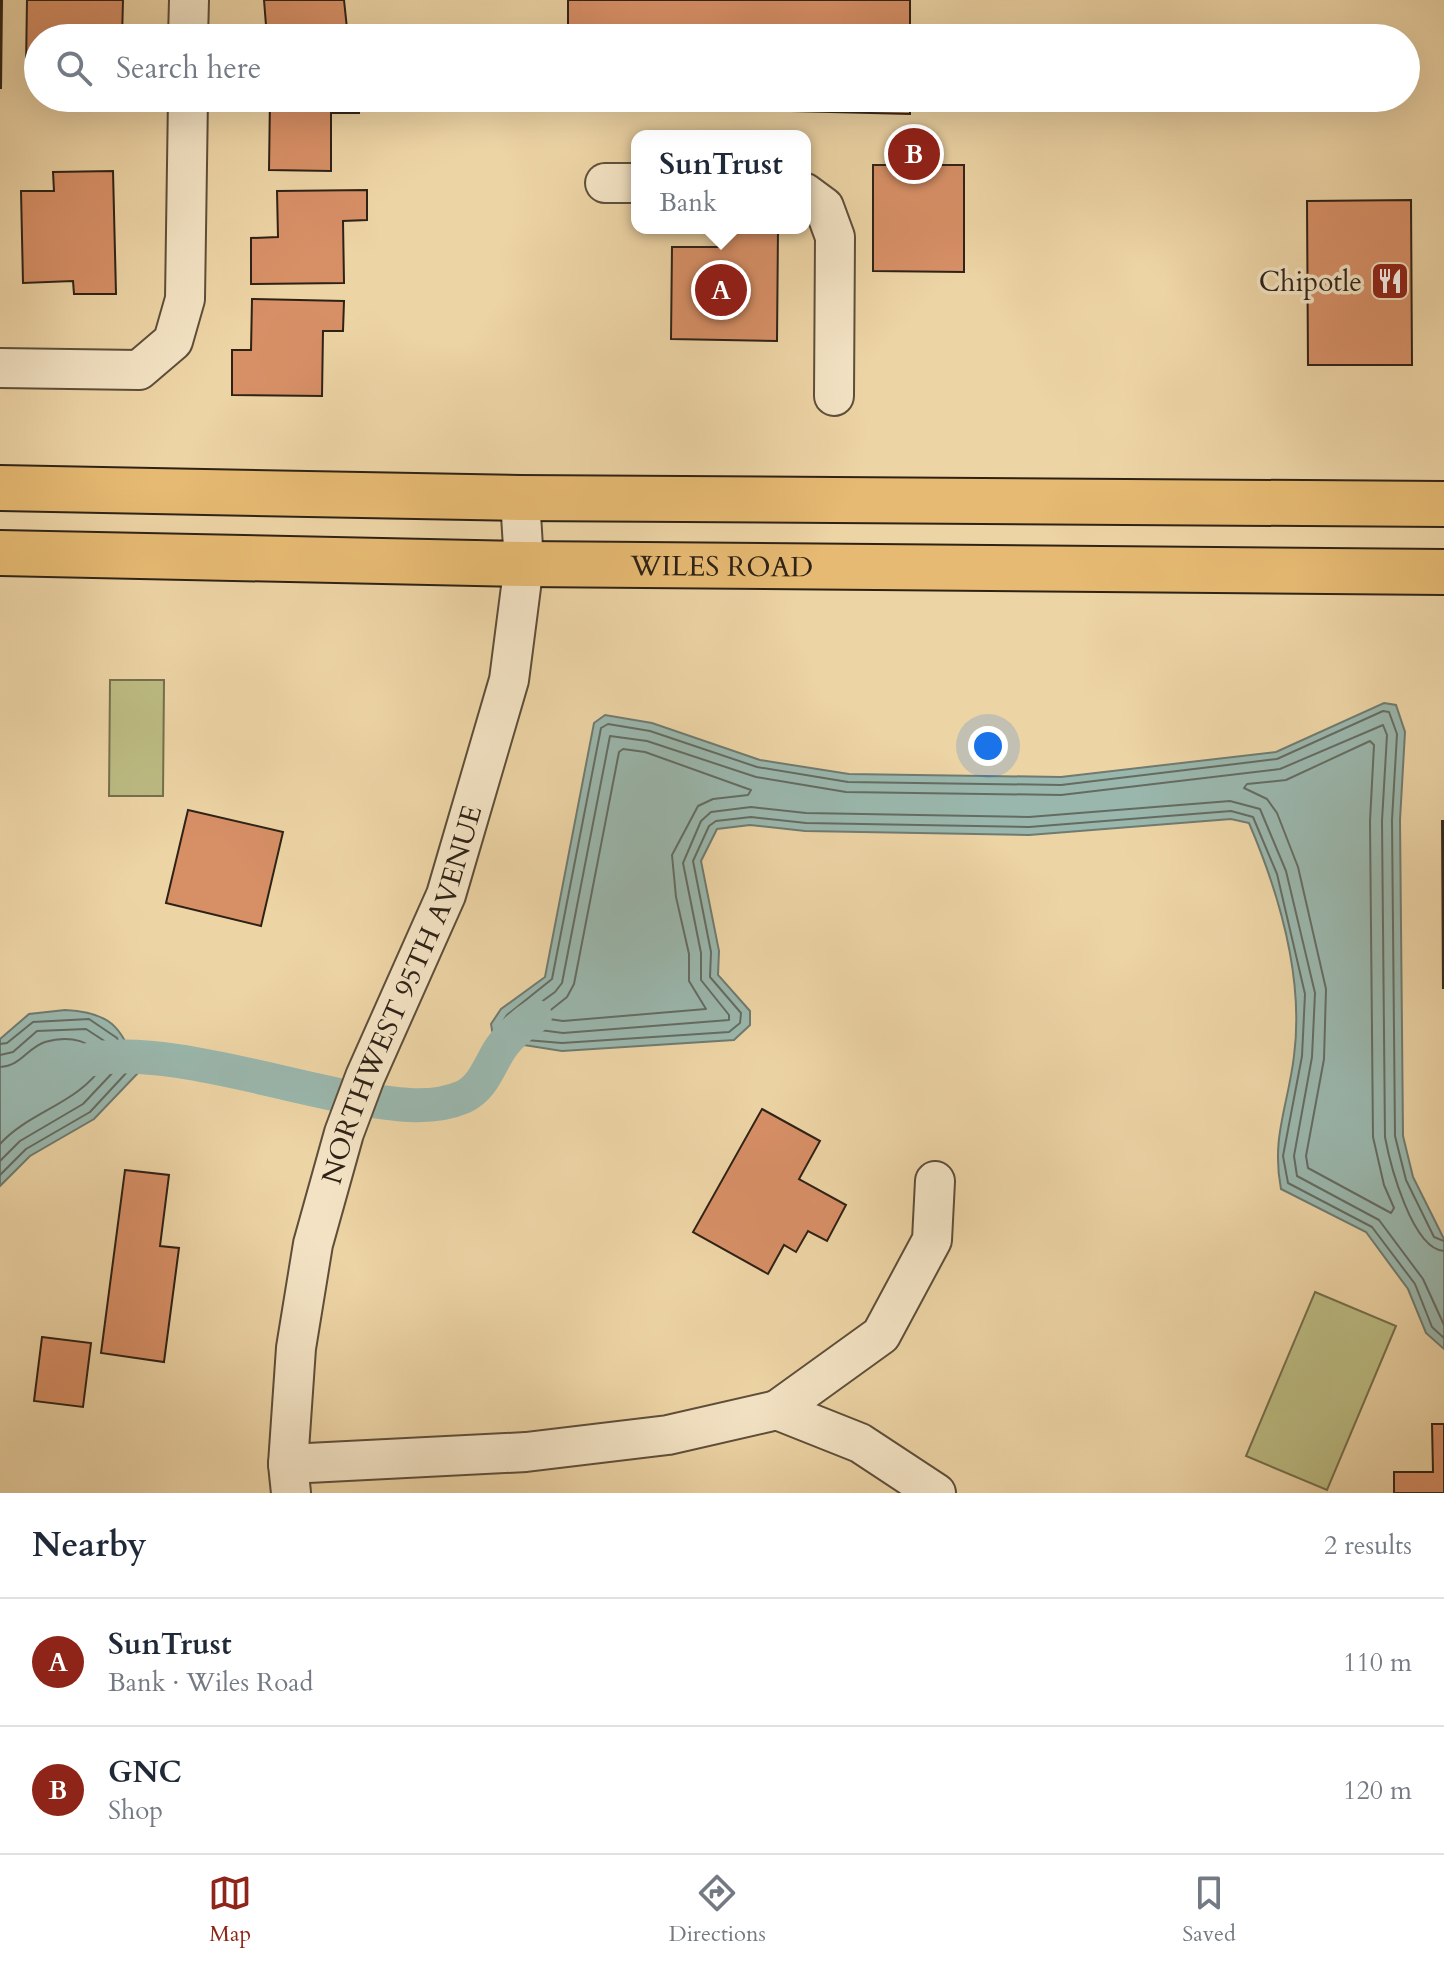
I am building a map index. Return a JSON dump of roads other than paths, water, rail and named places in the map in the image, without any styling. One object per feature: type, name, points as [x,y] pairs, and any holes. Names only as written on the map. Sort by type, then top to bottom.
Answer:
[{"type":"main road","points":[[0,488],[520,498],[1444,504]]},
{"type":"main road","name":"WILES ROAD","points":[[0,553],[524,564],[1444,572]]},
{"type":"street","points":[[188,24],[189,0]]},
{"type":"street","points":[[0,368],[139,370],[173,341],[185,299],[188,112]]},
{"type":"street","points":[[811,197],[824,207],[835,237],[834,396]]},
{"type":"street","name":"NORTHWEST 95TH AVENUE","points":[[290,1479],[296,1348],[313,1244],[344,1133],[365,1077],[446,895],[509,680],[524,564],[520,498]]},
{"type":"street","points":[[290,1479],[668,1435],[777,1410],[881,1335],[932,1240],[935,1181]]},
{"type":"street","points":[[777,1410],[860,1443],[936,1493]]},
{"type":"water","points":[[1384,703],[1396,705],[1405,732],[1400,820],[1403,1136],[1413,1177],[1444,1239],[1444,1349],[1426,1333],[1408,1289],[1366,1232],[1281,1189],[1279,1138],[1294,1056],[1295,997],[1279,907],[1249,823],[1231,819],[1029,835],[805,831],[750,825],[717,829],[701,861],[719,951],[718,975],[750,1011],[750,1025],[734,1040],[562,1051],[524,1045],[501,1047],[494,1042],[491,1024],[501,1009],[545,977],[594,723],[605,715],[652,723],[760,760],[849,774],[1061,777],[1276,752]]},
{"type":"water","points":[[65,1010],[106,1019],[127,1045],[138,1073],[94,1119],[30,1156],[0,1186],[0,1039],[29,1014]]},
{"type":"waterway","points":[[88,1060],[116,1057],[185,1062],[360,1099],[412,1105],[438,1104],[463,1097],[476,1088],[503,1044],[535,1016]]},
{"type":"place","name":"GNC","points":[[914,154]]},
{"type":"place","name":"Chipotle","points":[[1390,281]]},
{"type":"place","name":"SunTrust","points":[[721,290]]}]
